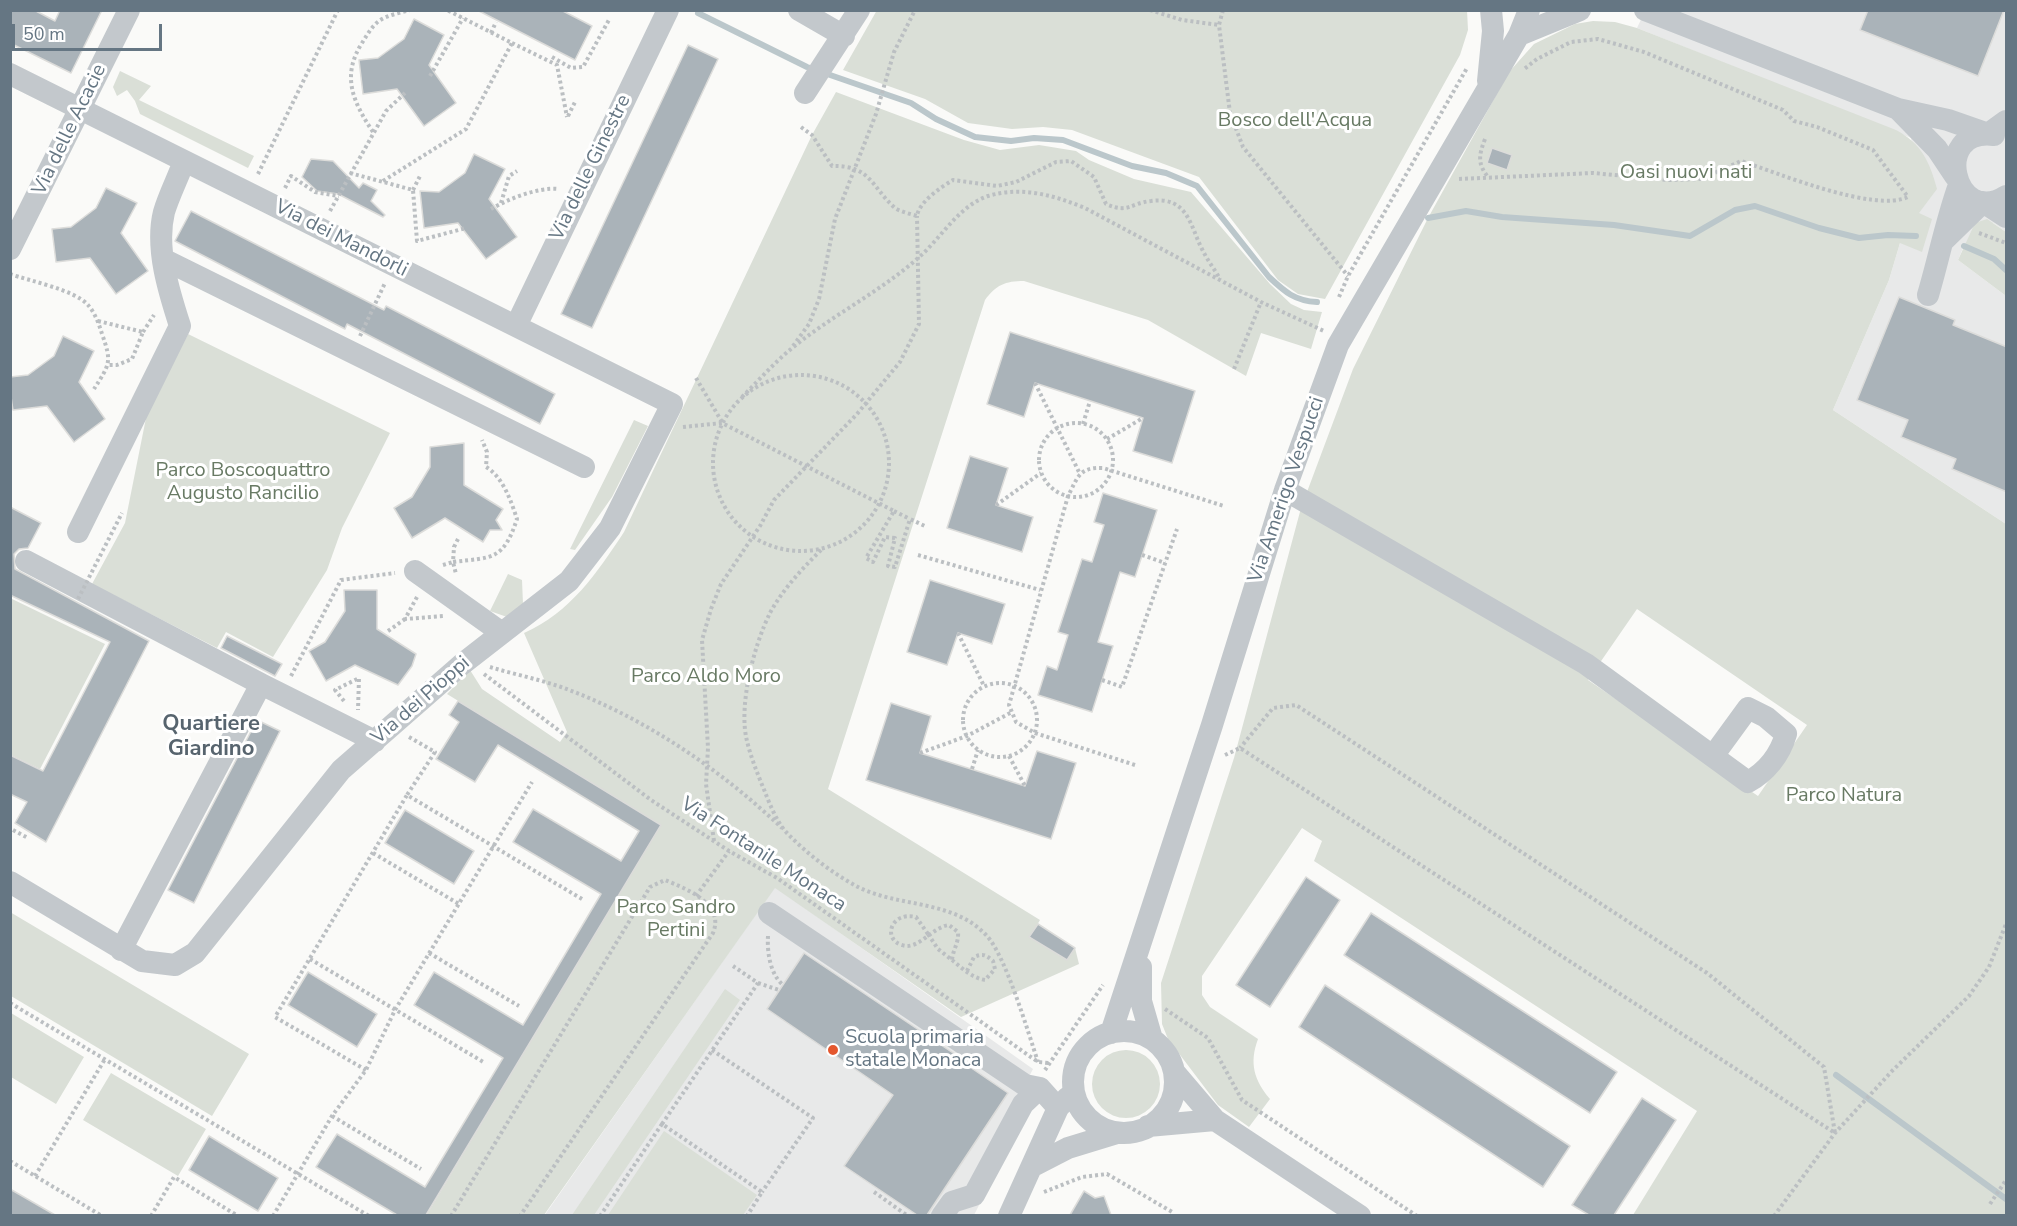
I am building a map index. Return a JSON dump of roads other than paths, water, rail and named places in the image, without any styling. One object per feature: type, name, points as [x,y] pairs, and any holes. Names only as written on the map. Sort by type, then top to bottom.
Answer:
[{"type":"street","name":"Via delle Acacie","points":[[10,249],[129,10]]},
{"type":"street","name":"Via delle Ginestre","points":[[516,326],[668,10]]},
{"type":"street","points":[[799,10],[844,36]]},
{"type":"street","points":[[805,93],[859,10]]},
{"type":"street","points":[[1488,84],[1493,31],[1491,10]]},
{"type":"street","name":"Via Amerigo Vespucci","points":[[1111,1032],[1133,999],[1148,923],[1285,490],[1338,345],[1519,34],[1529,10]]},
{"type":"street","points":[[1519,34],[1580,10]]},
{"type":"street","points":[[1645,10],[1898,109],[2000,131]]},
{"type":"street","name":"Via dei Mandorli","points":[[10,74],[672,404]]},
{"type":"street","points":[[1898,109],[1937,149],[1965,193],[2007,217]]},
{"type":"street","points":[[1928,295],[1944,240],[1957,180],[1954,165],[1962,147],[1978,135],[2000,131]]},
{"type":"street","points":[[78,532],[180,326],[163,259],[164,214],[184,161]]},
{"type":"street","points":[[1944,240],[1983,202],[1994,202],[2007,196]]},
{"type":"street","points":[[163,259],[584,467]]},
{"type":"street","name":"Via dei Pioppi","points":[[121,950],[142,961],[175,965],[195,953],[341,770],[466,661],[569,581],[610,528],[672,404]]},
{"type":"street","points":[[1285,490],[1586,664],[1713,756]]},
{"type":"street","points":[[26,561],[375,741]]},
{"type":"street","points":[[414,571],[502,633]]},
{"type":"street","points":[[10,882],[121,950],[261,684]]},
{"type":"street","points":[[769,913],[1025,1084],[1040,1088],[1058,1108]]},
{"type":"street","name":"Via Amerigo Vespucci","points":[[1133,999],[1152,1039],[1166,1054],[1175,1073],[1215,1120],[1360,1215]]},
{"type":"street","points":[[1117,1133],[1102,1128],[1088,1119],[1078,1106],[1073,1090],[1074,1071],[1081,1054],[1094,1040],[1111,1032],[1132,1031],[1152,1039]]},
{"type":"street","points":[[1035,1165],[1068,1148],[1117,1133],[1137,1131],[1148,1126],[1167,1109],[1174,1092],[1175,1073]]},
{"type":"street","points":[[942,1215],[952,1202],[974,1195],[1023,1104],[1040,1088]]},
{"type":"street","points":[[1011,1212],[1035,1165],[1058,1108],[1073,1090]]},
{"type":"street","points":[[1148,1126],[1215,1120]]},
{"type":"waterway","points":[[698,13],[807,67],[911,103],[936,119],[975,137],[1011,141],[1034,138],[1063,140],[1132,166],[1166,173],[1197,186],[1269,277],[1291,295],[1302,300],[1317,302]]},
{"type":"waterway","points":[[1428,218],[1466,211],[1502,217],[1614,225],[1690,236],[1735,210],[1755,206],[1819,228],[1859,238],[1888,235],[1916,236]]},
{"type":"waterway","points":[[1964,246],[1994,259],[2006,270]]},
{"type":"waterway","points":[[1836,1075],[2006,1199]]},
{"type":"place","name":"Scuola primaria statale Monaca","points":[[833,1050]]},
{"type":"district","name":"Quartiere Giardino","points":[[211,738]]},
{"type":"park label","name":"Bosco dell'Acqua","points":[[1295,121]]},
{"type":"park label","name":"Oasi nuovi nati","points":[[1686,173]]},
{"type":"park label","name":"Parco Boscoquattro Augusto Rancilio","points":[[243,482]]},
{"type":"park label","name":"Parco Aldo Moro","points":[[706,677]]},
{"type":"park label","name":"Parco Natura","points":[[1844,796]]},
{"type":"park label","name":"Parco Sandro Pertini","points":[[676,920]]}]
